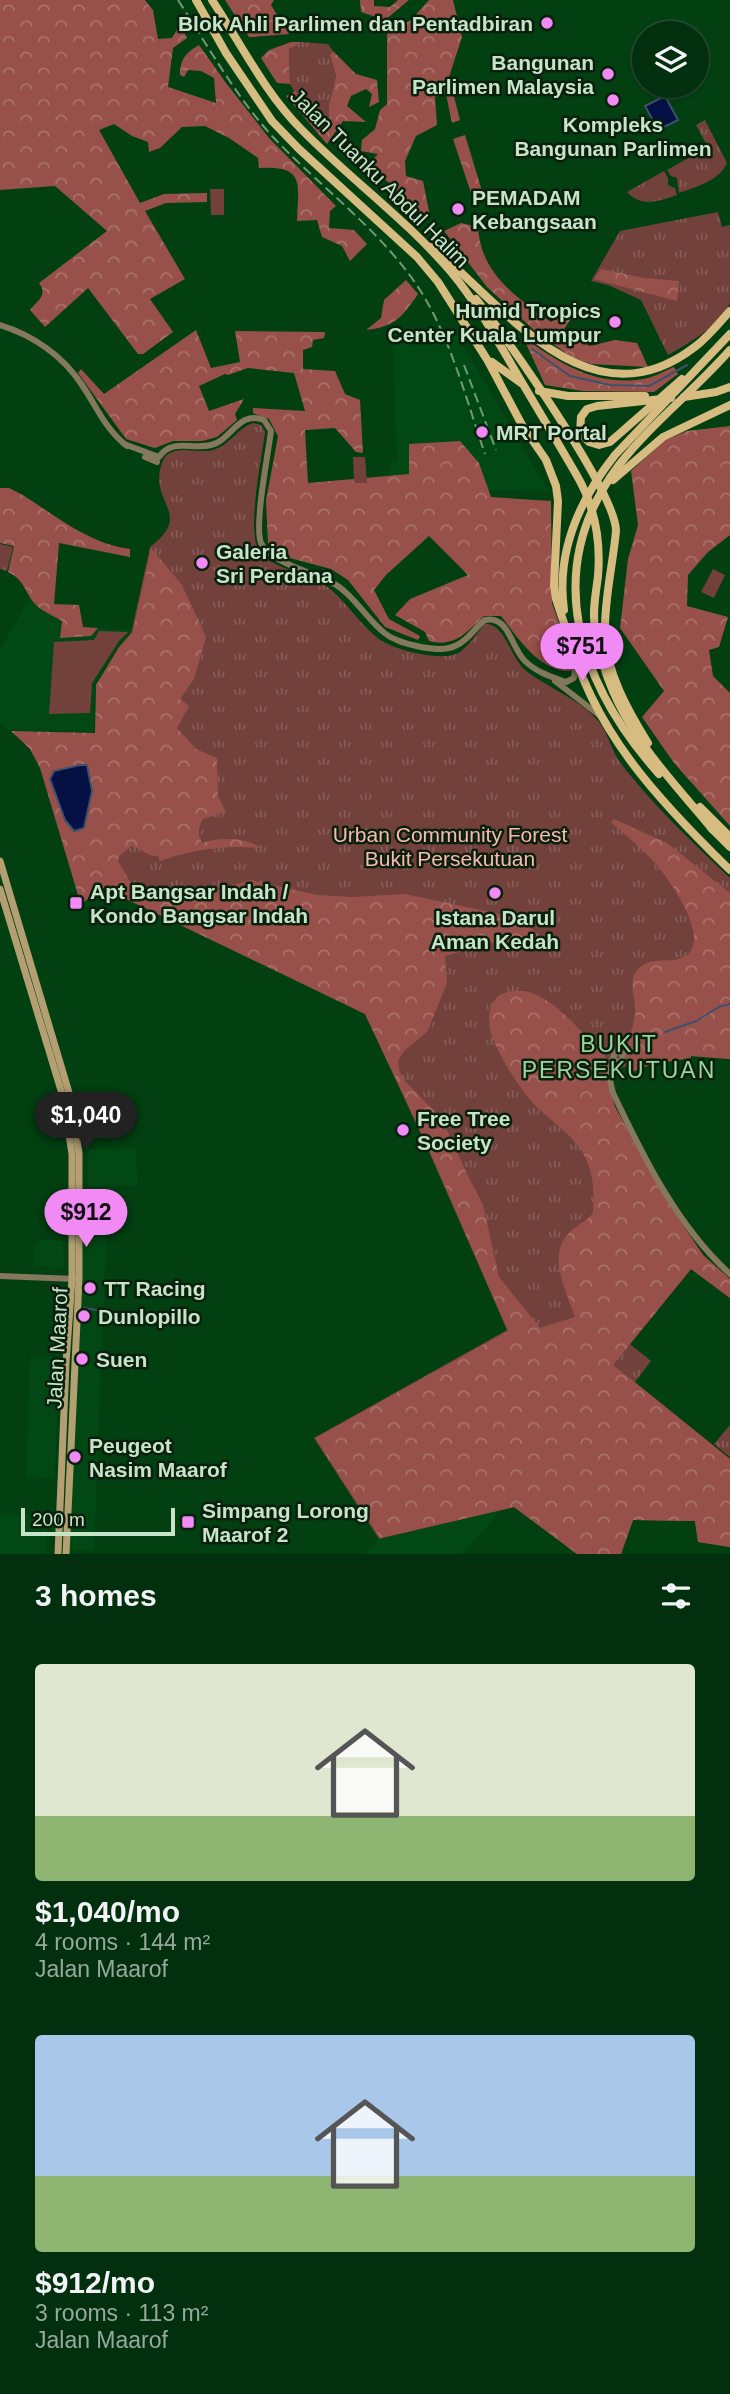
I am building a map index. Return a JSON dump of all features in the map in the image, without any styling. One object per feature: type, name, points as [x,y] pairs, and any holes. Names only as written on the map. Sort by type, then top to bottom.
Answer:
[{"type":"main road","name":"Jalan Tuanku Abdul Halim","points":[[195,0],[226,53],[272,121],[417,257],[438,282],[485,355],[522,425],[546,460],[555,486],[558,501],[554,586],[568,632]]},
{"type":"main road","name":"Jalan Tuanku Abdul Halim","points":[[212,0],[278,103],[302,130],[451,272],[485,320],[585,491],[598,535],[594,626],[601,665],[611,691],[646,748],[713,830]]},
{"type":"main road","points":[[412,232],[433,247],[529,335],[555,354],[599,372],[634,373],[664,365],[696,346],[730,311]]},
{"type":"main road","points":[[451,272],[466,285],[517,354],[591,471],[611,509],[616,531],[605,633],[609,659],[620,690],[639,728],[664,768],[730,838]]},
{"type":"main road","points":[[730,334],[686,378],[639,416],[606,444],[589,442],[580,432],[581,416],[592,407],[699,395],[730,387]]},
{"type":"main road","points":[[730,350],[629,454],[608,483],[589,514],[579,546],[574,596],[579,627],[599,684],[619,721],[648,762],[730,847]]},
{"type":"main road","points":[[485,355],[506,373],[535,391],[557,395],[699,395]]},
{"type":"main road","points":[[686,378],[615,455],[598,476],[581,506],[569,540],[563,572],[563,606],[574,655],[600,716],[628,760],[660,800],[730,870]]},
{"type":"main road","points":[[608,483],[663,438],[730,405]]},
{"type":"main road","name":"Jalan Maarof","points":[[0,861],[75,1115],[80,1177],[66,1554]]},
{"type":"main road","name":"Jalan Maarof","points":[[0,889],[67,1113],[72,1154],[75,1279],[66,1363],[58,1554]]},
{"type":"street","points":[[0,325],[19,332],[51,351],[70,370],[115,437],[135,452],[159,456],[176,446],[210,446],[218,443],[246,419],[264,420],[271,431],[262,490],[260,532],[261,544],[268,552],[334,583],[383,632],[410,644],[430,649],[449,648],[463,642],[485,620],[495,619],[503,625],[521,657],[600,716]]},
{"type":"street","points":[[124,444],[159,456]]},
{"type":"street","points":[[546,675],[570,681],[576,671],[574,655]]},
{"type":"street","points":[[614,1060],[610,1071],[613,1093],[652,1167],[694,1235],[730,1273]]},
{"type":"street","points":[[0,1276],[75,1279]]},
{"type":"shaded area","points":[[666,98],[678,120],[658,130],[645,106]]},
{"type":"shaded area","points":[[426,333],[458,336],[549,492],[391,486],[390,461],[398,460],[393,340],[397,336],[421,336]]},
{"type":"shaded area","points":[[30,597],[38,607],[62,621],[60,638],[91,636],[98,628],[133,630],[118,647],[95,684],[94,732],[8,730],[0,722],[0,650]]},
{"type":"shaded area","points":[[87,765],[92,791],[84,828],[74,831],[65,820],[50,779],[54,771]]},
{"type":"shaded area","points":[[136,1148],[138,1186],[88,1186],[87,1149]]},
{"type":"shaded area","points":[[83,1195],[108,1196],[94,1551],[69,1550]]},
{"type":"shaded area","points":[[38,1240],[63,1240],[64,1265],[59,1268],[33,1267],[33,1246],[38,1244]]},
{"type":"shaded area","points":[[30,1356],[59,1357],[55,1478],[26,1477]]},
{"type":"shaded area","points":[[501,1510],[462,1554],[366,1554],[379,1539]]},
{"type":"shaded area","points":[[0,1515],[47,1515],[46,1554],[0,1554]]},
{"type":"green space","points":[[0,0],[145,0],[153,10],[158,39],[172,38],[180,24],[187,38],[173,48],[168,87],[216,103],[214,78],[201,71],[188,70],[184,77],[180,75],[185,57],[199,45],[269,138],[336,206],[330,211],[329,228],[354,230],[367,244],[350,261],[342,246],[322,237],[317,220],[297,221],[298,187],[292,174],[274,168],[259,168],[258,158],[229,138],[205,126],[182,127],[160,148],[149,152],[148,142],[132,136],[114,124],[99,130],[140,203],[164,194],[207,193],[207,202],[166,203],[145,211],[185,279],[150,299],[173,332],[143,354],[138,354],[88,288],[45,327],[30,310],[43,291],[39,283],[107,231],[55,186],[0,190]]},
{"type":"green space","points":[[225,0],[274,0],[271,5],[289,34],[249,37]]},
{"type":"green space","points":[[360,0],[374,0],[374,6],[390,7],[398,0],[409,0],[385,20],[361,12]]},
{"type":"green space","points":[[429,0],[453,0],[462,37],[449,77],[460,120],[452,123],[446,94],[435,97],[437,125],[416,136],[405,161],[406,176],[423,181],[430,216],[414,211],[386,191],[391,185],[379,173],[374,176],[366,166],[378,154],[361,151],[362,140],[375,129],[380,110],[387,104],[387,34],[411,20]]},
{"type":"green space","points":[[291,42],[302,42],[289,49],[290,84],[277,83],[261,58],[269,50]]},
{"type":"green space","points":[[302,42],[328,44],[333,51],[330,55],[336,76],[329,105],[330,126],[313,126],[290,84],[289,48]]},
{"type":"green space","points":[[333,51],[356,74],[377,80],[379,102],[369,107],[372,94],[366,89],[351,96],[347,106],[366,122],[343,121],[327,144],[286,96],[295,91],[313,126],[329,126],[329,105],[336,76],[330,55]]},
{"type":"green space","points":[[705,120],[727,163],[713,179],[679,193],[677,178],[671,176],[667,170],[708,147],[696,125]]},
{"type":"green space","points":[[465,135],[482,191],[472,196],[453,139]]},
{"type":"green space","points":[[664,171],[668,185],[675,188],[677,195],[645,202],[627,192]]},
{"type":"green space","points":[[210,189],[224,189],[224,215],[211,215]]},
{"type":"green space","points":[[718,212],[722,227],[730,225],[730,302],[727,310],[713,325],[668,355],[641,300],[608,285],[591,281],[620,231]]},
{"type":"green space","points":[[461,223],[478,227],[481,244],[493,271],[525,303],[551,322],[566,311],[572,317],[563,331],[590,346],[615,340],[637,343],[648,367],[591,364],[571,357],[534,330],[487,287],[444,231]]},
{"type":"green space","points":[[601,269],[644,278],[679,281],[677,301],[594,279]]},
{"type":"green space","points":[[406,280],[418,294],[407,309],[397,320],[376,329],[366,330],[381,318],[384,300]]},
{"type":"green space","points":[[196,330],[211,368],[240,362],[235,331],[325,332],[324,338],[313,340],[312,347],[303,350],[303,369],[335,371],[345,394],[360,400],[363,453],[356,452],[335,428],[305,430],[308,483],[409,474],[409,444],[460,441],[479,463],[491,497],[551,501],[552,603],[571,657],[572,671],[560,670],[540,660],[522,644],[501,616],[484,616],[460,637],[438,643],[429,641],[425,632],[395,615],[410,599],[468,575],[429,536],[386,575],[374,590],[389,619],[420,636],[418,640],[385,627],[348,580],[331,569],[282,556],[268,543],[266,501],[278,436],[269,419],[253,413],[253,408],[305,411],[294,373],[248,368],[225,374],[199,386],[209,411],[244,399],[235,414],[237,420],[217,437],[202,441],[173,441],[155,448],[126,439],[78,373],[81,369],[104,394]]},
{"type":"green space","points":[[523,337],[564,364],[594,376],[626,381],[655,376],[674,367],[678,374],[654,392],[583,391],[545,385]]},
{"type":"green space","name":"Urban Community Forest Bukit Persekutuan","points":[[253,423],[261,425],[265,432],[254,525],[255,539],[263,555],[278,565],[322,583],[379,639],[407,651],[431,656],[452,655],[464,649],[485,624],[498,629],[525,670],[592,714],[634,780],[730,878],[730,1059],[691,1056],[652,1064],[632,1072],[627,1066],[607,1073],[615,1107],[672,1209],[703,1255],[730,1279],[730,1298],[691,1269],[630,1344],[651,1361],[635,1382],[730,1459],[730,1547],[698,1542],[695,1521],[633,1520],[621,1554],[577,1554],[514,1507],[379,1539],[314,1438],[507,1330],[365,1014],[79,872],[150,547],[169,525],[170,517],[159,479],[161,466],[167,455],[176,451],[206,451],[218,448]]},
{"type":"green space","points":[[730,426],[730,535],[708,552],[688,575],[687,606],[728,617],[719,647],[709,650],[713,676],[730,693],[730,826],[674,763],[642,717],[664,691],[620,628],[628,559],[638,525],[631,471],[663,441],[687,431]]},
{"type":"green space","points":[[353,457],[365,457],[367,483],[354,483]]},
{"type":"green space","points":[[0,488],[9,488],[21,494],[86,535],[130,549],[130,557],[59,543],[54,604],[79,605],[83,627],[98,628],[91,636],[60,638],[62,621],[37,606],[22,583],[8,572],[14,546],[0,543]]},
{"type":"green space","points":[[0,544],[13,547],[7,571],[0,569]]},
{"type":"green space","points":[[151,548],[182,585],[206,637],[194,679],[180,699],[189,706],[177,728],[196,749],[217,758],[218,796],[226,812],[203,819],[199,831],[200,839],[202,843],[225,839],[240,840],[261,848],[210,849],[160,861],[158,856],[131,846],[119,856],[118,861],[133,887],[166,894],[179,903],[250,880],[317,895],[352,897],[405,894],[518,918],[550,943],[495,942],[445,956],[447,983],[427,1032],[404,1051],[398,1061],[399,1070],[403,1079],[442,1119],[483,1205],[499,1277],[540,1328],[575,1317],[560,1272],[560,1250],[564,1239],[572,1230],[593,1213],[592,1180],[583,1152],[530,1100],[502,1058],[490,1029],[491,1006],[500,995],[512,991],[535,994],[556,1007],[605,1055],[615,1107],[672,1209],[703,1255],[730,1279],[730,1298],[691,1269],[613,1365],[730,1459],[730,1547],[698,1542],[695,1521],[633,1520],[621,1554],[577,1554],[514,1507],[380,1538],[315,1438],[508,1331],[427,1145],[365,1014],[101,887],[81,905],[40,768],[30,749],[11,731],[95,733],[96,685],[119,647],[133,631]],"holes":[[[80,765],[58,798],[50,780],[54,771]]]},
{"type":"green space","points":[[713,569],[725,575],[714,598],[701,592]]},
{"type":"green space","points":[[99,631],[128,632],[119,641],[92,683],[90,713],[49,714],[54,642],[94,640]]},
{"type":"green space","points":[[614,819],[667,843],[730,893],[730,1059],[691,1056],[652,1064],[632,1072],[628,1065],[626,1052],[635,1015],[634,975],[649,962],[684,957],[694,944],[694,933],[684,907],[669,881],[650,858],[611,822]]},
{"type":"green space","points":[[730,1425],[730,1457],[714,1444]]},
{"type":"waterway","points":[[532,349],[570,376],[610,385],[649,386],[687,365]]},
{"type":"waterway","points":[[665,1032],[696,1021],[719,1007],[730,1004]]},
{"type":"waterway","points":[[84,1308],[128,1315]]},
{"type":"railway","points":[[178,0],[222,70],[272,136],[369,229],[420,290],[449,349],[485,454]]},
{"type":"railway","points":[[464,365],[496,450]]},
{"type":"place","name":"Blok Ahli Parlimen dan Pentadbiran","points":[[547,23]]},
{"type":"place","name":"Bangunan Parlimen Malaysia","points":[[608,74]]},
{"type":"place","name":"Kompleks Bangunan Parlimen","points":[[613,100]]},
{"type":"place","name":"PEMADAM Kebangsaan","points":[[458,209]]},
{"type":"place","name":"Humid Tropics Center Kuala Lumpur","points":[[615,322]]},
{"type":"place","name":"MRT Portal","points":[[482,432]]},
{"type":"place","name":"Galeria Sri Perdana","points":[[202,563]]},
{"type":"place","name":"Istana Darul Aman Kedah","points":[[495,893]]},
{"type":"place","name":"Apt Bangsar Indah / Kondo Bangsar Indah","points":[[76,903]]},
{"type":"place","name":"Free Tree Society","points":[[403,1130]]},
{"type":"place","name":"TT Racing","points":[[90,1288]]},
{"type":"place","name":"Dunlopillo","points":[[84,1316]]},
{"type":"place","name":"Suen","points":[[82,1359]]},
{"type":"place","name":"Peugeot Nasim Maarof","points":[[75,1457]]},
{"type":"place","name":"Simpang Lorong Maarof 2","points":[[188,1522]]},
{"type":"district","name":"BUKIT PERSEKUTUAN","points":[[619,1057]]}]
